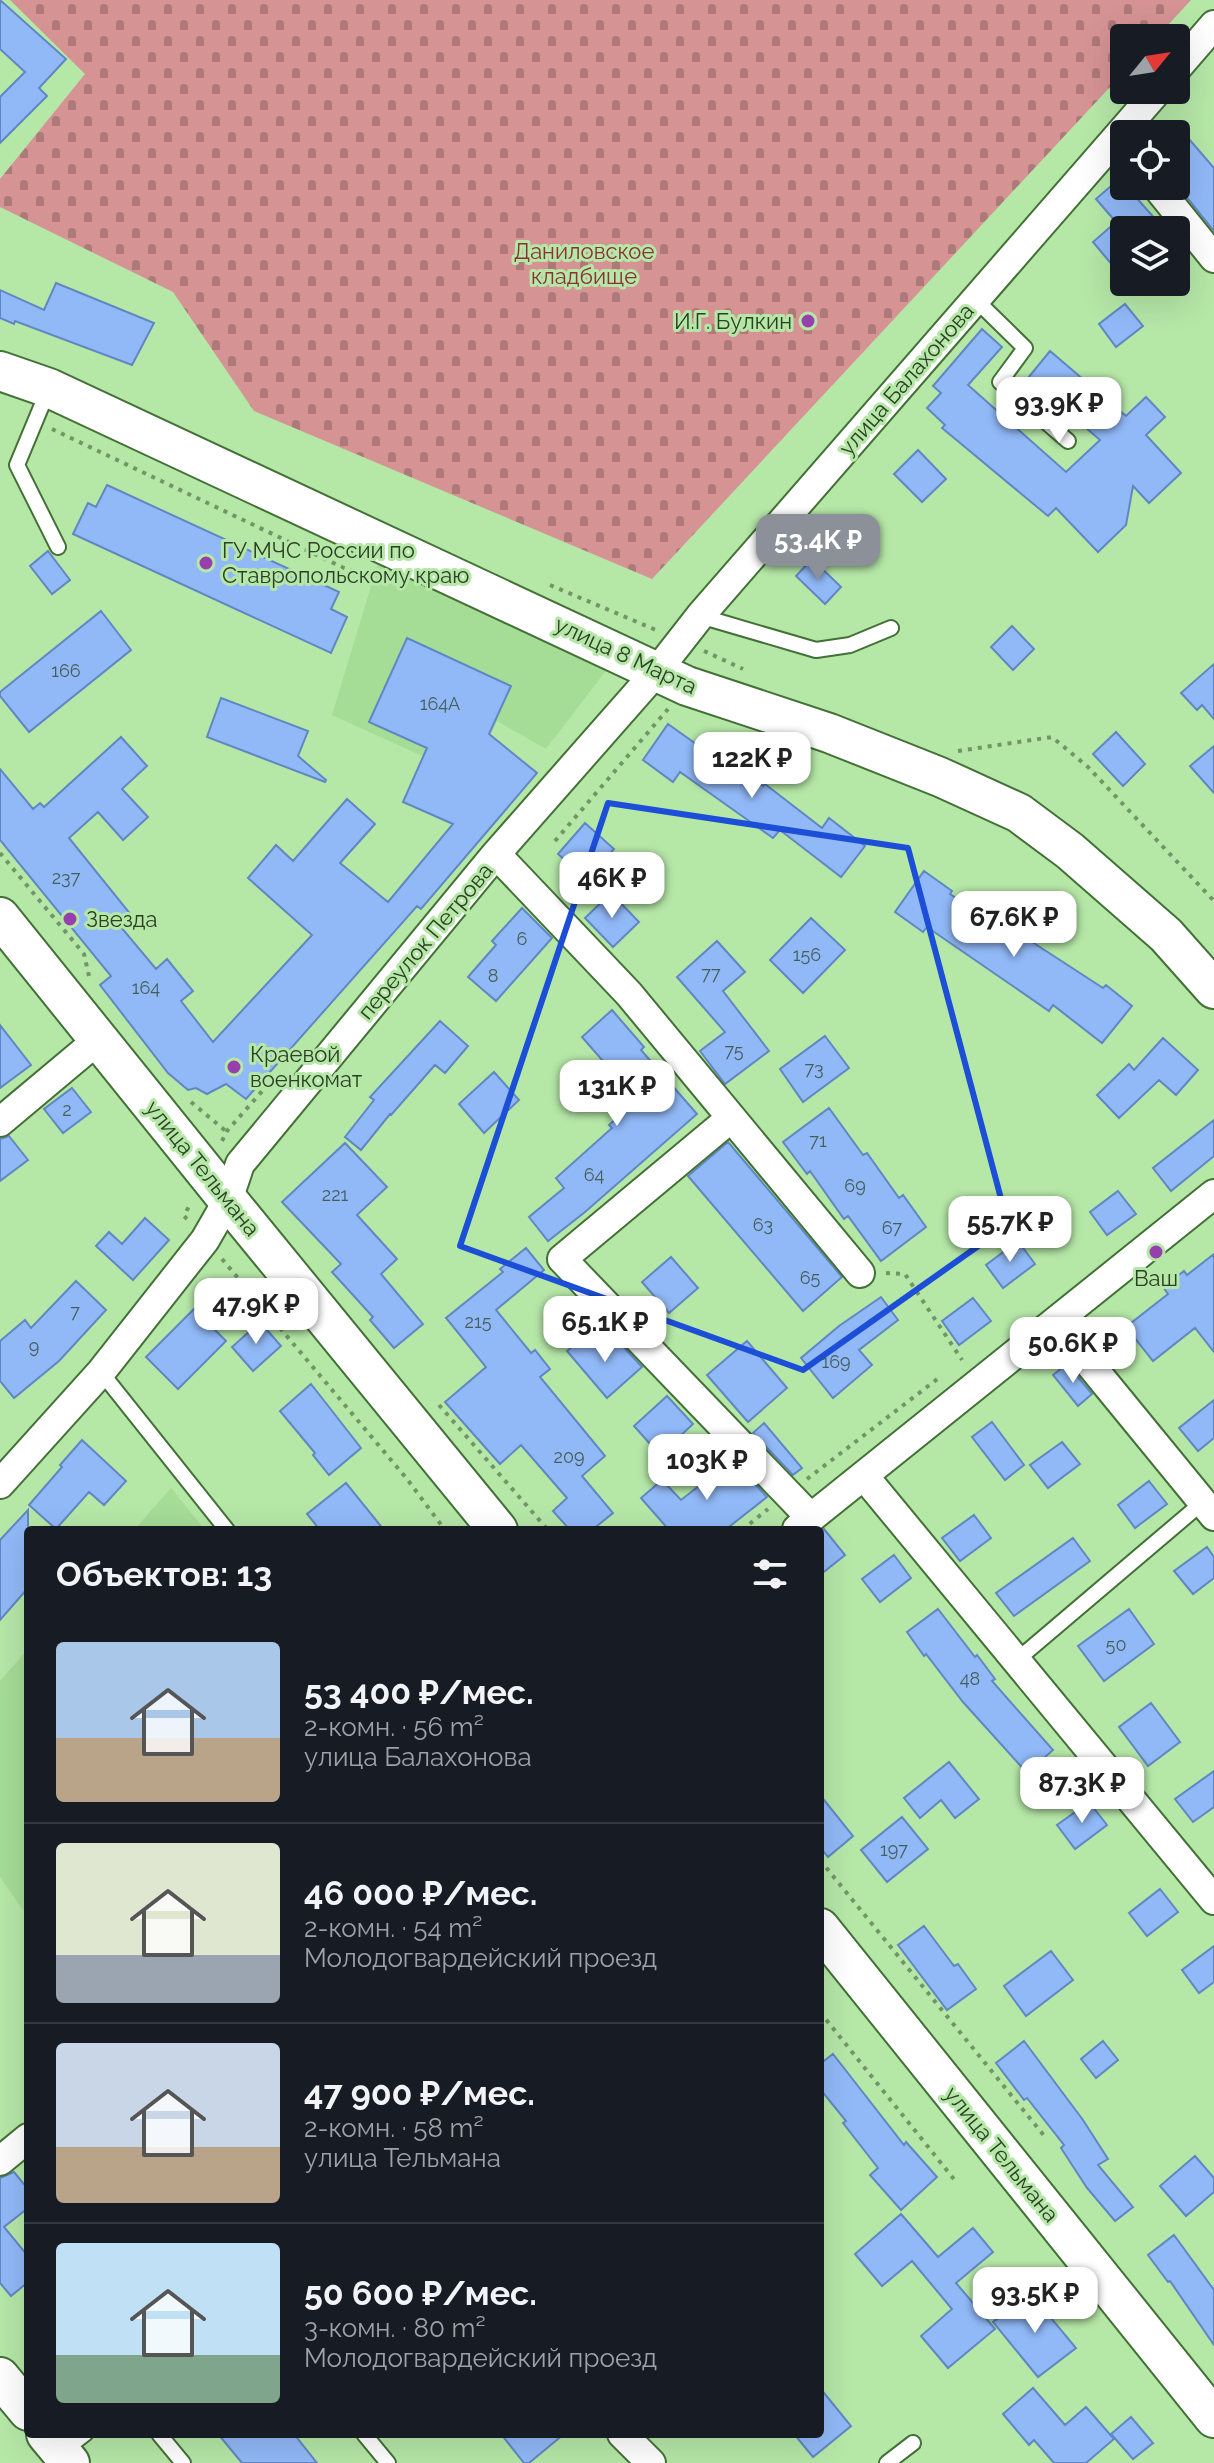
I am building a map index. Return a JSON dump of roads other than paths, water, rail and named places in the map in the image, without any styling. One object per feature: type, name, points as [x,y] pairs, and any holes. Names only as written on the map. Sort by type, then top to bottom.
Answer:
[{"type":"street","points":[[1190,56],[1210,38]]},
{"type":"street","name":"улица Балахонова","points":[[672,678],[680,639],[975,299],[1110,153]]},
{"type":"street","points":[[1167,200],[1214,258]]},
{"type":"street","name":"улица 8 Марта","points":[[2,377],[42,404],[672,678],[829,733],[940,777],[1019,813],[1070,851],[1166,935],[1214,989]]},
{"type":"street","name":"переулок Петрова","points":[[0,1484],[101,1372],[205,1240],[216,1185],[240,1164],[496,854],[672,678]]},
{"type":"street","points":[[496,854],[629,994],[860,1273]]},
{"type":"street","name":"улица Тельмана","points":[[0,917],[495,1526]]},
{"type":"street","points":[[0,1122],[99,1039]]},
{"type":"street","points":[[731,1118],[562,1259],[804,1524],[1214,1194]]},
{"type":"street","points":[[1056,1323],[1208,1509]]},
{"type":"street","points":[[864,1476],[1214,1900]]},
{"type":"street","name":"улица Тельмана","points":[[824,1933],[1214,2418]]},
{"type":"street","points":[[0,2161],[24,2141]]},
{"type":"street","points":[[0,2377],[24,2406]]},
{"type":"street","points":[[626,2438],[651,2463]]},
{"type":"lane","points":[[975,299],[1025,348],[1000,382],[1068,441]]},
{"type":"lane","points":[[42,404],[17,465],[58,547]]},
{"type":"lane","points":[[700,616],[816,650],[850,645],[891,628]]},
{"type":"lane","points":[[101,1372],[224,1526]]},
{"type":"lane","points":[[1017,1660],[1208,1509]]},
{"type":"lane","points":[[162,2438],[183,2463]]},
{"type":"lane","points":[[367,2438],[388,2463]]},
{"type":"lane","points":[[887,2463],[913,2443]]},
{"type":"place","name":"И.Г. Булкин","points":[[808,321]]},
{"type":"place","name":"ГУ МЧС России по Ставропольскому краю","points":[[206,563]]},
{"type":"place","name":"Звезда","points":[[70,919]]},
{"type":"place","name":"Краевой военкомат","points":[[234,1067]]},
{"type":"place","name":"Ваш","points":[[1156,1252]]},
{"type":"park label","name":"Даниловское кладбище","points":[[584,264]]}]
